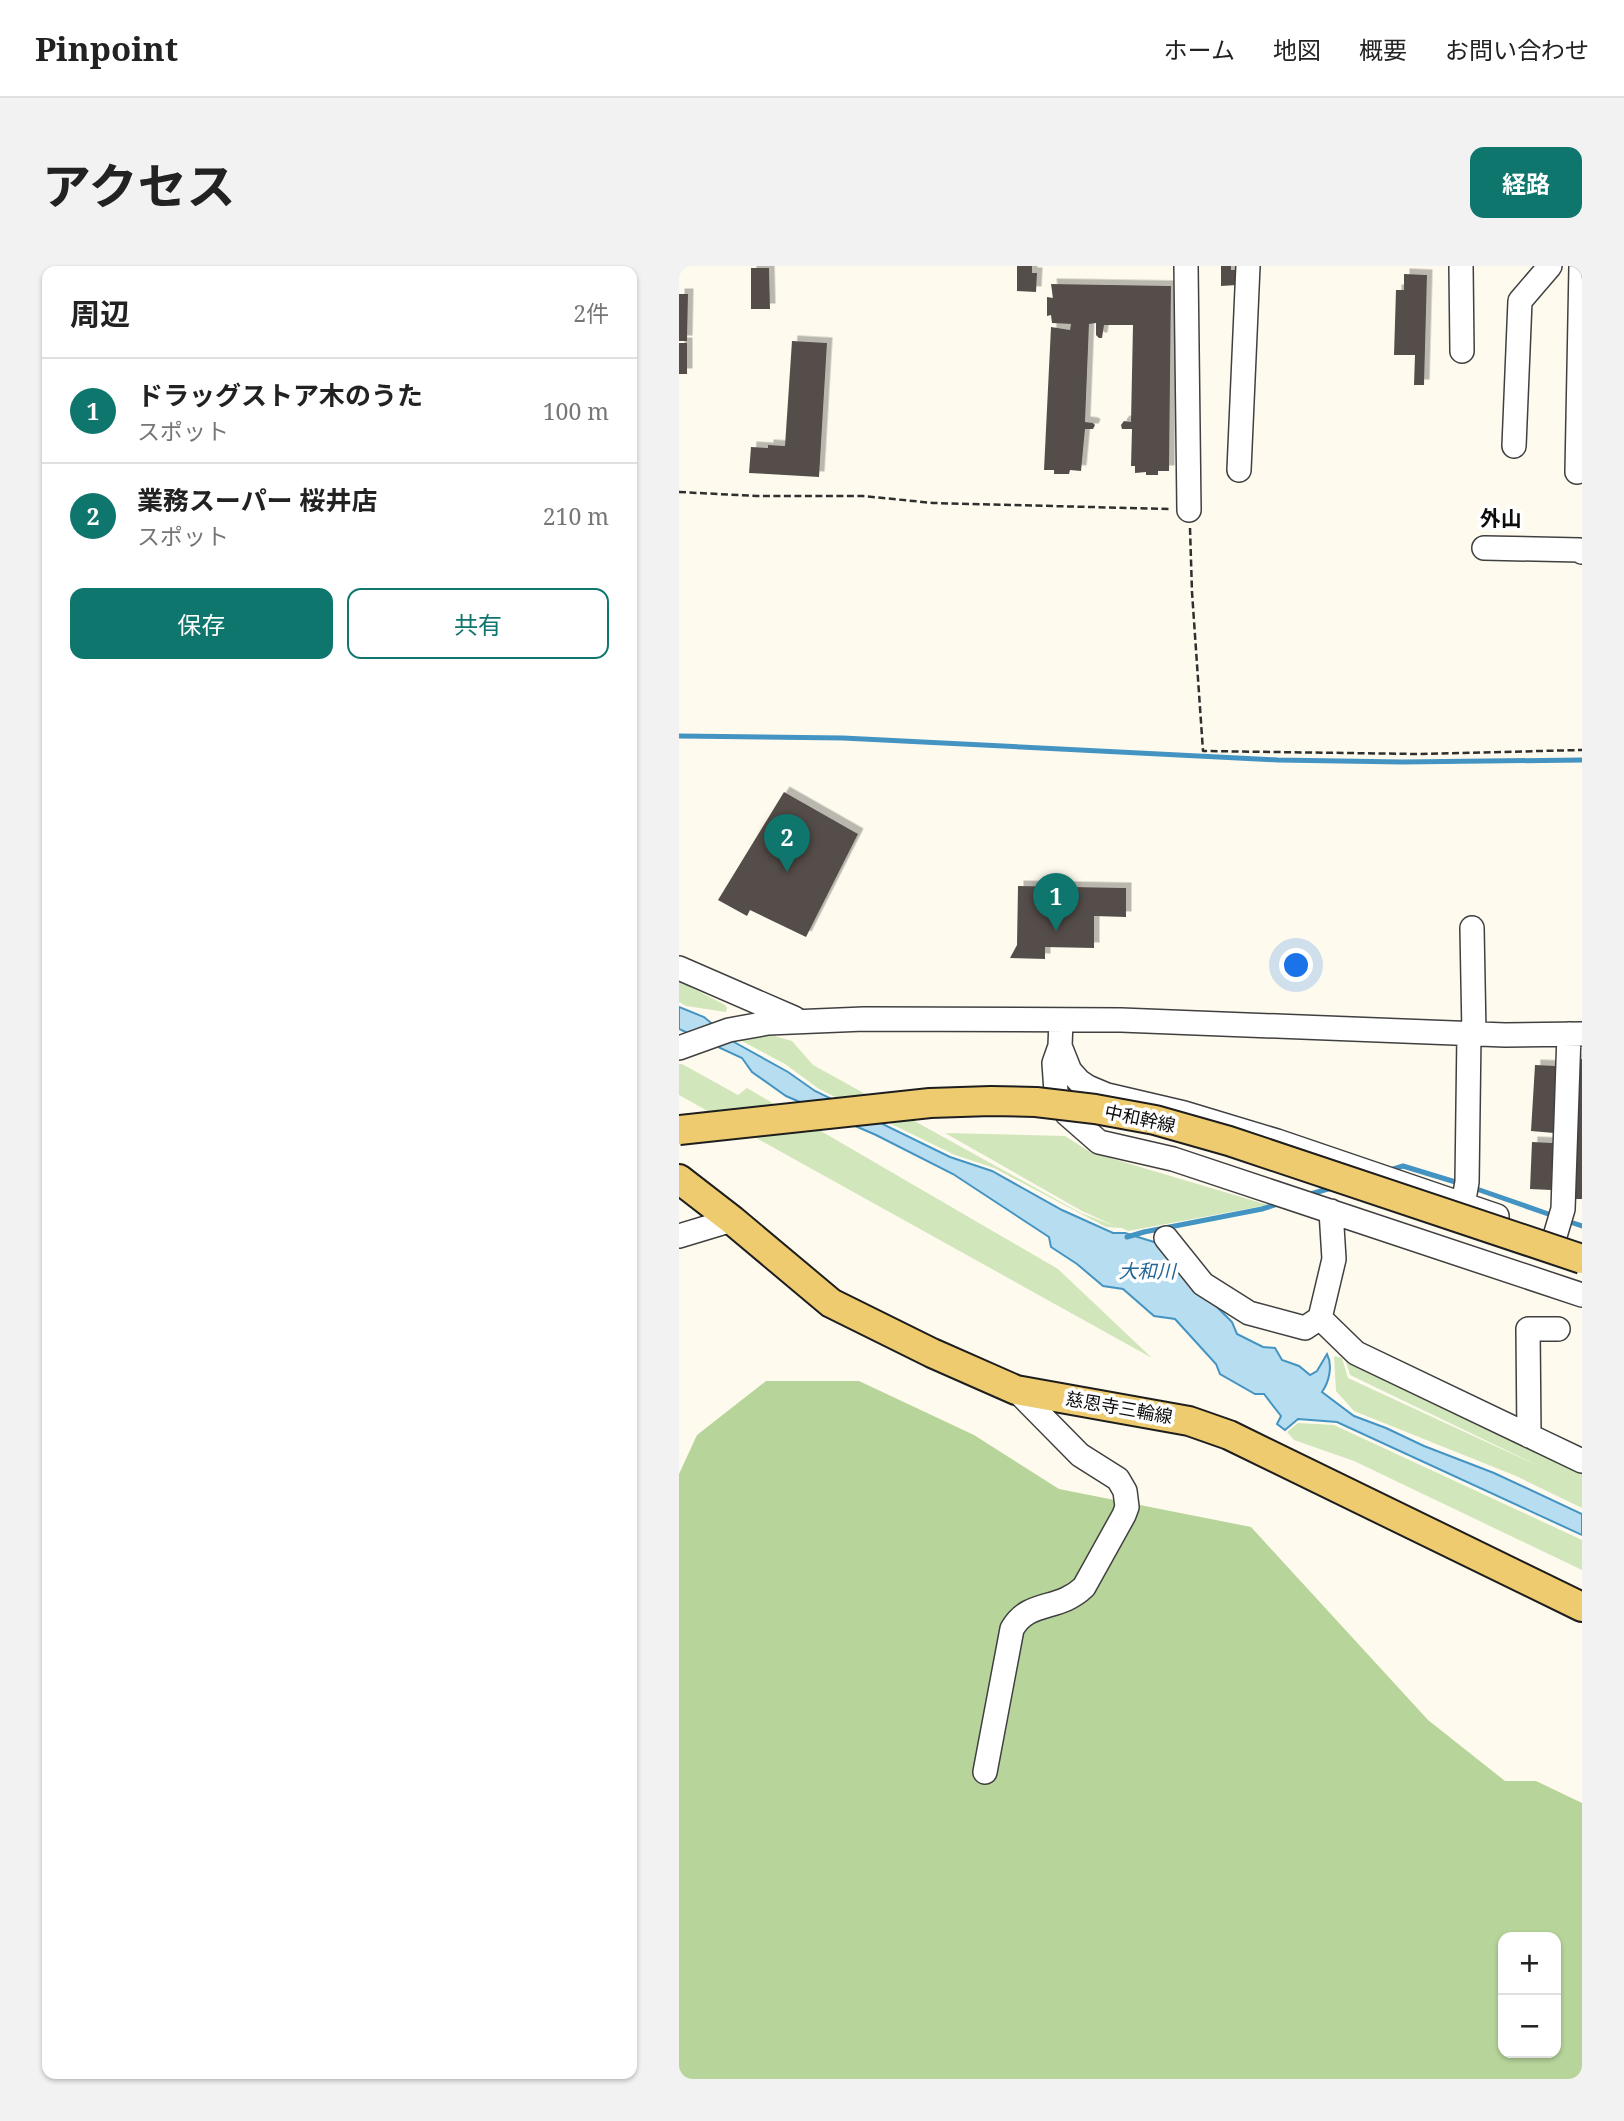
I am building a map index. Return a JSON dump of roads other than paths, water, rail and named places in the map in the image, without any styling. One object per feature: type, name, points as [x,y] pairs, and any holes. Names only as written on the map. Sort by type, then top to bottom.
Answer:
[{"type":"main road","name":"中和幹線","points":[[679,1130],[930,1103],[1036,1102],[1095,1109],[1155,1120],[1229,1141],[1582,1259]]},
{"type":"main road","name":"中和幹線","points":[[679,1148],[794,1134],[935,1122],[1037,1122],[1094,1128],[1151,1139],[1226,1160],[1582,1279]]},
{"type":"main road","name":"慈恩寺三輪線","points":[[679,1179],[831,1303],[932,1353],[1016,1390],[1189,1420],[1229,1435],[1582,1607]]},
{"type":"street","points":[[1186,266],[1189,510]]},
{"type":"street","points":[[1239,470],[1248,266]]},
{"type":"street","points":[[1461,266],[1462,351]]},
{"type":"street","points":[[1514,446],[1521,301],[1550,266]]},
{"type":"street","points":[[1577,472],[1581,266]]},
{"type":"street","points":[[1484,548],[1582,552]]},
{"type":"street","points":[[1463,1205],[1467,1182],[1472,928]]},
{"type":"street","points":[[679,968],[800,1021]]},
{"type":"street","points":[[679,1048],[729,1030],[768,1023],[864,1019],[1121,1020],[1471,1034],[1576,1034],[1563,1209],[1555,1236]]},
{"type":"street","points":[[1061,1021],[1060,1046],[1054,1063],[1056,1092],[1067,1114],[1099,1142],[1173,1159],[1582,1295]]},
{"type":"street","points":[[1060,1046],[1070,1071],[1079,1081],[1107,1095],[1184,1113],[1248,1132],[1582,1245]]},
{"type":"street","points":[[1166,1238],[1203,1284],[1249,1313],[1305,1328],[1320,1318],[1334,1259],[1331,1211]]},
{"type":"street","points":[[679,1236],[731,1220]]},
{"type":"street","points":[[1320,1318],[1356,1353],[1582,1461]]},
{"type":"street","points":[[1528,1436],[1528,1329],[1558,1329]]},
{"type":"street","points":[[985,1772],[1012,1629],[1019,1617],[1027,1612],[1062,1602],[1084,1587],[1127,1507],[1125,1491],[1118,1479],[1080,1455],[1016,1390]]},
{"type":"water","name":"大和川","points":[[679,1007],[704,1017],[734,1042],[788,1072],[815,1091],[950,1157],[992,1171],[1062,1210],[1113,1233],[1125,1233],[1167,1249],[1232,1322],[1237,1334],[1263,1347],[1275,1348],[1282,1360],[1299,1366],[1310,1375],[1317,1371],[1327,1354],[1329,1374],[1322,1392],[1354,1416],[1494,1473],[1582,1514],[1582,1535],[1337,1422],[1298,1419],[1285,1430],[1277,1424],[1281,1416],[1264,1394],[1255,1394],[1220,1374],[1216,1364],[1175,1319],[1154,1316],[1123,1289],[1103,1286],[1051,1247],[1049,1237],[953,1174],[876,1135],[786,1096],[752,1072],[742,1058],[679,1029]]},
{"type":"waterway","points":[[679,736],[843,738],[1278,760],[1582,760]]},
{"type":"waterway","points":[[1387,1171],[1403,1166],[1462,1184]]},
{"type":"waterway","points":[[1307,1195],[1335,1187]]},
{"type":"waterway","points":[[1471,1187],[1554,1216]]},
{"type":"waterway","points":[[1127,1237],[1281,1203]]},
{"type":"waterway","points":[[1567,1221],[1582,1226]]},
{"type":"place","name":"業務スーパー 桜井店","points":[[787,872]]},
{"type":"place","name":"ドラッグストア木のうた","points":[[1056,931]]},
{"type":"district","name":"外山","points":[[1501,519]]}]
